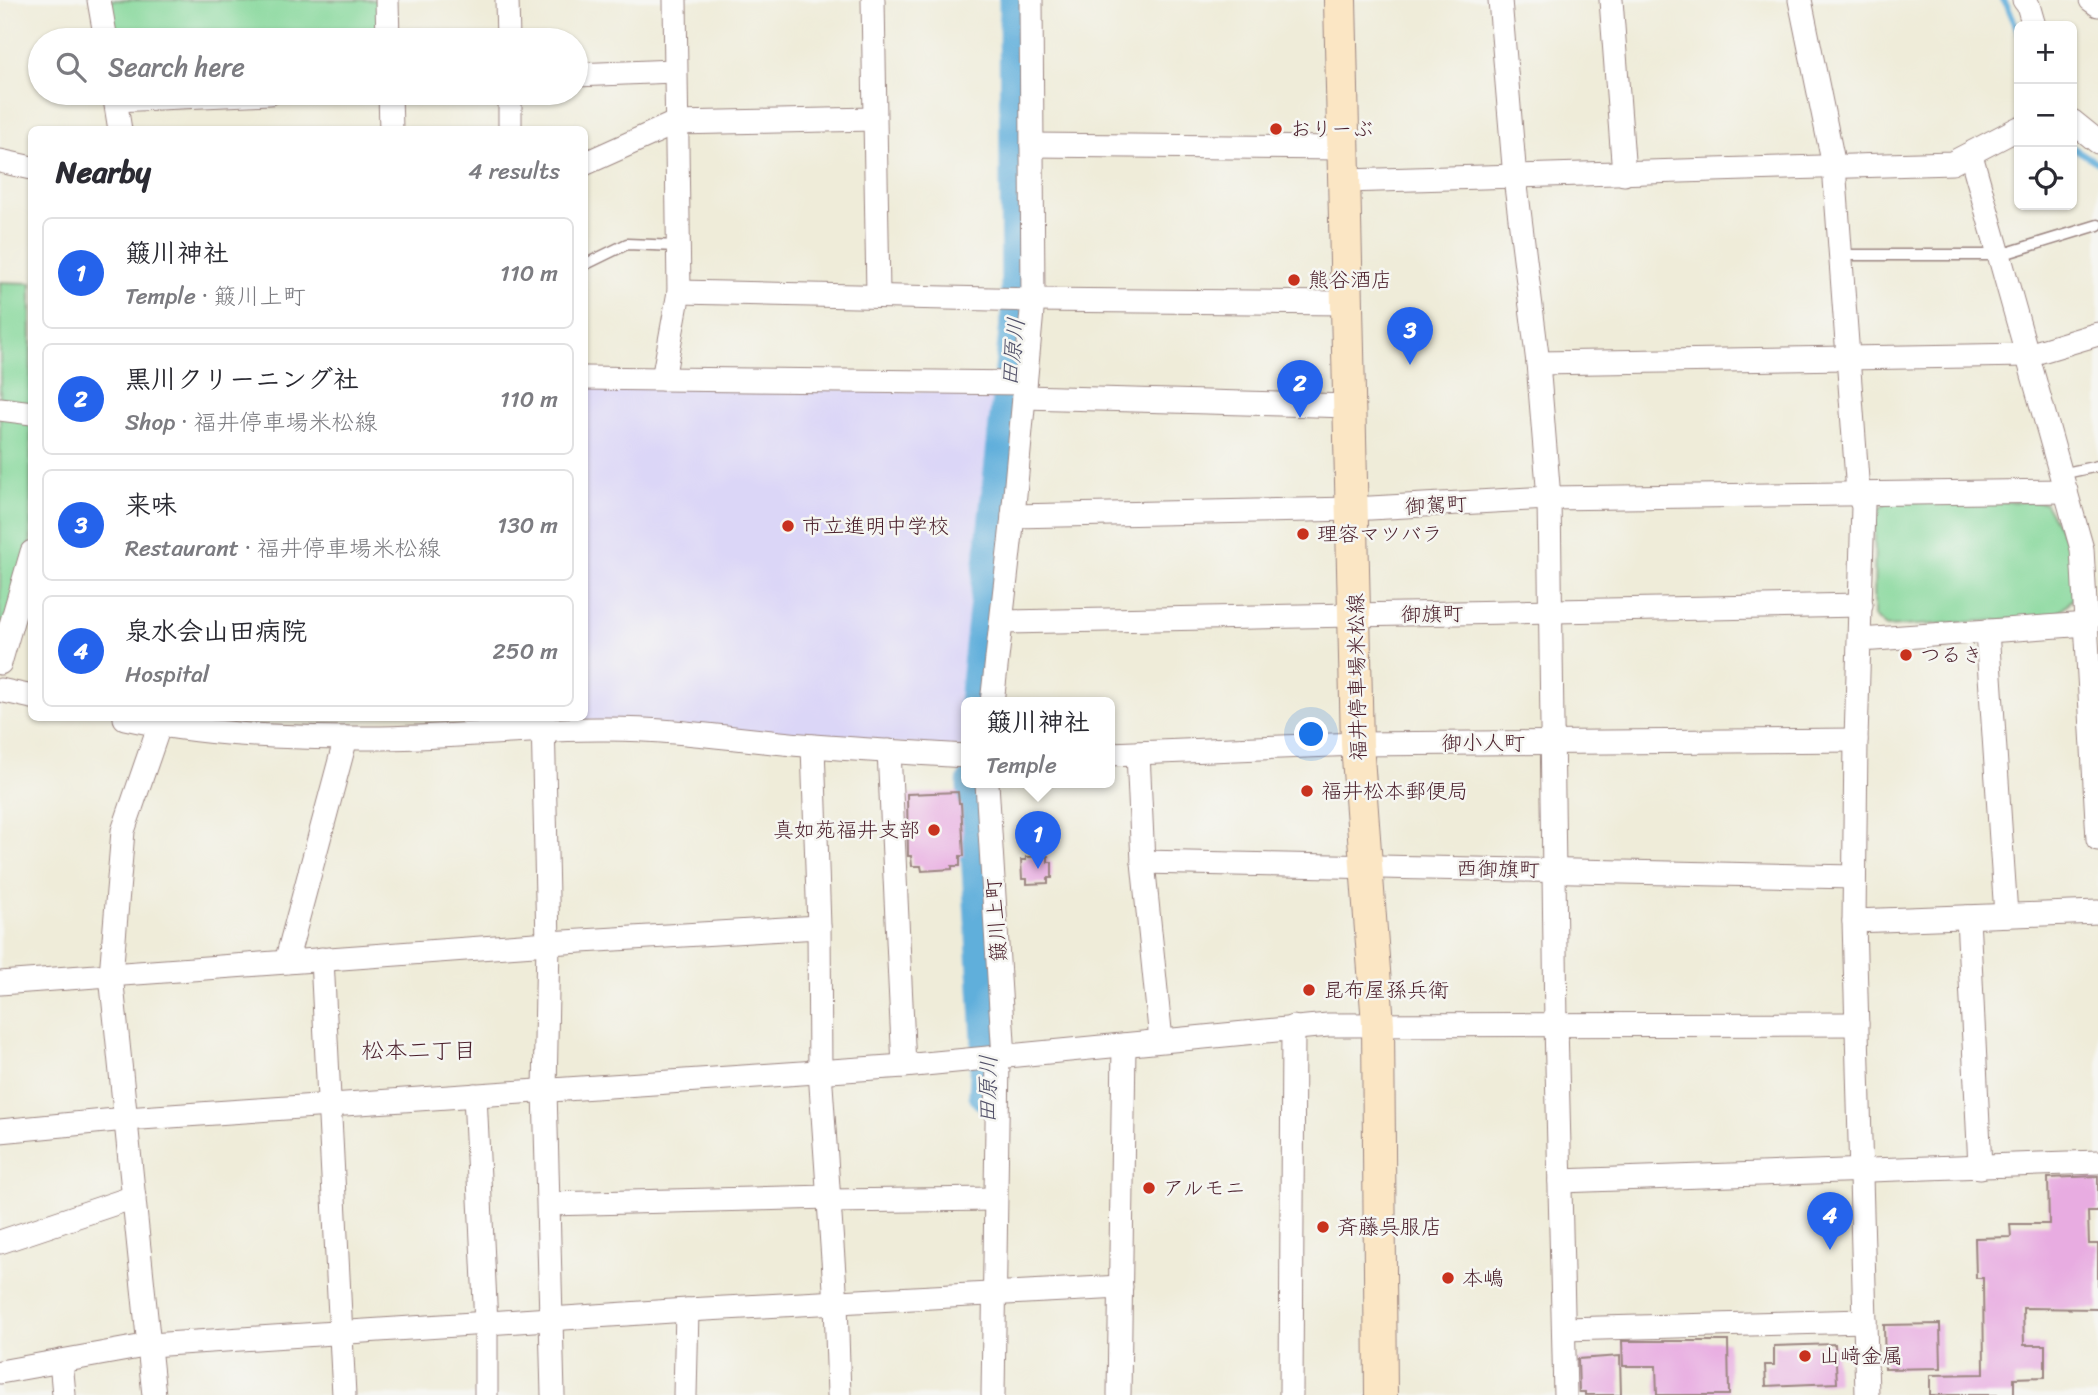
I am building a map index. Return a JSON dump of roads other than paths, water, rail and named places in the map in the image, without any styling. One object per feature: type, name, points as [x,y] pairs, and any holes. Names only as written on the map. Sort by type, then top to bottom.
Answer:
[{"type":"main road","name":"福井停車場米松線","points":[[1340,0],[1357,744],[1373,929],[1378,1024],[1381,1395]]},
{"type":"street","points":[[99,0],[104,28]]},
{"type":"street","points":[[387,0],[388,28]]},
{"type":"street","points":[[507,0],[508,28]]},
{"type":"street","points":[[663,379],[679,292],[675,0]]},
{"type":"street","points":[[873,0],[878,295]]},
{"type":"street","points":[[993,697],[1033,300],[1031,0]]},
{"type":"street","points":[[1500,0],[1515,178],[1538,363],[1549,499],[1556,1024],[1565,1395]]},
{"type":"street","points":[[1611,0],[1624,174]]},
{"type":"street","points":[[1800,0],[1834,166],[1858,493],[1863,506],[1854,921],[1867,1395]]},
{"type":"street","points":[[2024,0],[2033,21]]},
{"type":"street","points":[[2091,0],[2098,5]]},
{"type":"street","points":[[588,75],[674,71]]},
{"type":"street","points":[[116,105],[119,126]]},
{"type":"street","points":[[390,105],[391,126]]},
{"type":"street","points":[[510,105],[510,126]]},
{"type":"street","points":[[588,162],[675,123],[874,119]]},
{"type":"street","points":[[2077,125],[2098,142]]},
{"type":"street","points":[[1345,181],[1952,163],[2014,131]]},
{"type":"street","points":[[1032,145],[1344,148]]},
{"type":"street","points":[[1971,155],[2064,482],[2090,548],[2087,624],[2098,839]]},
{"type":"street","points":[[0,161],[28,167]]},
{"type":"street","points":[[679,292],[1033,300],[1348,303]]},
{"type":"street","points":[[1538,363],[2028,355],[2098,334]]},
{"type":"street","points":[[588,378],[1025,390],[1349,406]]},
{"type":"street","points":[[0,409],[28,413]]},
{"type":"street","name":"御駕町","points":[[1013,516],[1353,509],[1549,499],[1858,493],[2064,482]]},
{"type":"street","points":[[0,663],[28,567]]},
{"type":"street","name":"御旗町","points":[[1002,622],[1861,605]]},
{"type":"street","points":[[1860,640],[2087,624]]},
{"type":"street","points":[[1987,631],[2006,915]]},
{"type":"street","points":[[0,690],[28,696]]},
{"type":"street","points":[[154,1395],[111,975],[123,831],[160,721],[252,734],[543,723],[961,756]]},
{"type":"street","points":[[543,723],[548,943],[545,1090],[553,1395]]},
{"type":"street","points":[[286,962],[360,731]]},
{"type":"street","name":"御小人町","points":[[1115,754],[1357,744],[1856,740]]},
{"type":"street","points":[[813,746],[819,927],[820,1071],[836,1303],[839,1395]]},
{"type":"street","points":[[889,751],[904,1066]]},
{"type":"street","points":[[1138,753],[1143,862],[1161,1040]]},
{"type":"street","name":"簸川上町","points":[[987,788],[1001,1058],[995,1199],[993,1395]]},
{"type":"street","name":"西御旗町","points":[[1143,862],[1854,877]]},
{"type":"street","points":[[1854,921],[2098,912]]},
{"type":"street","points":[[1968,917],[1980,1167]]},
{"type":"street","points":[[0,983],[548,943],[819,927]]},
{"type":"street","points":[[322,959],[344,1395]]},
{"type":"street","points":[[0,1131],[125,1119],[904,1066],[1293,1027],[1378,1024],[1857,1024]]},
{"type":"street","points":[[1291,1395],[1293,1027]]},
{"type":"street","points":[[1119,1395],[1124,1045]]},
{"type":"street","points":[[475,1095],[486,1324],[486,1395]]},
{"type":"street","points":[[1560,1181],[2098,1162]]},
{"type":"street","points":[[0,1242],[134,1197]]},
{"type":"street","points":[[549,1204],[995,1199]]},
{"type":"street","points":[[0,1372],[150,1345],[687,1310],[1121,1287]]},
{"type":"street","points":[[685,1395],[687,1310]]},
{"type":"street","points":[[1564,1329],[1865,1321]]},
{"type":"street","points":[[61,1361],[64,1395]]},
{"type":"lane","points":[[1840,255],[2000,255],[2098,225]]},
{"type":"lane","points":[[588,263],[627,244],[677,246]]},
{"type":"lane","points":[[2064,482],[2098,466]]},
{"type":"waterway","name":"田原川","points":[[977,697],[1018,315],[1016,0]]},
{"type":"waterway","points":[[2002,0],[2014,21]]},
{"type":"waterway","points":[[2077,150],[2098,163]]},
{"type":"waterway","name":"田原川","points":[[974,788],[989,1038],[986,1094]]},
{"type":"place","name":"おりーぶ","points":[[1276,129]]},
{"type":"place","name":"熊谷酒店","points":[[1294,280]]},
{"type":"place","name":"来味","points":[[1410,365]]},
{"type":"place","name":"黒川クリーニング社","points":[[1300,418]]},
{"type":"place","name":"市立進明中学校","points":[[788,526]]},
{"type":"place","name":"理容マツバラ","points":[[1303,534]]},
{"type":"place","name":"つるき","points":[[1906,655]]},
{"type":"place","name":"福井松本郵便局","points":[[1307,791]]},
{"type":"place","name":"真如苑福井支部","points":[[934,830]]},
{"type":"place","name":"簸川神社","points":[[1038,869]]},
{"type":"place","name":"昆布屋孫兵衛","points":[[1309,990]]},
{"type":"place","name":"アルモニ","points":[[1149,1188]]},
{"type":"place","name":"斉藤呉服店","points":[[1323,1227]]},
{"type":"place","name":"泉水会山田病院","points":[[1830,1250]]},
{"type":"place","name":"本嶋","points":[[1448,1278]]},
{"type":"place","name":"山﨑金属","points":[[1805,1356]]},
{"type":"district","name":"松本二丁目","points":[[419,1050]]}]
